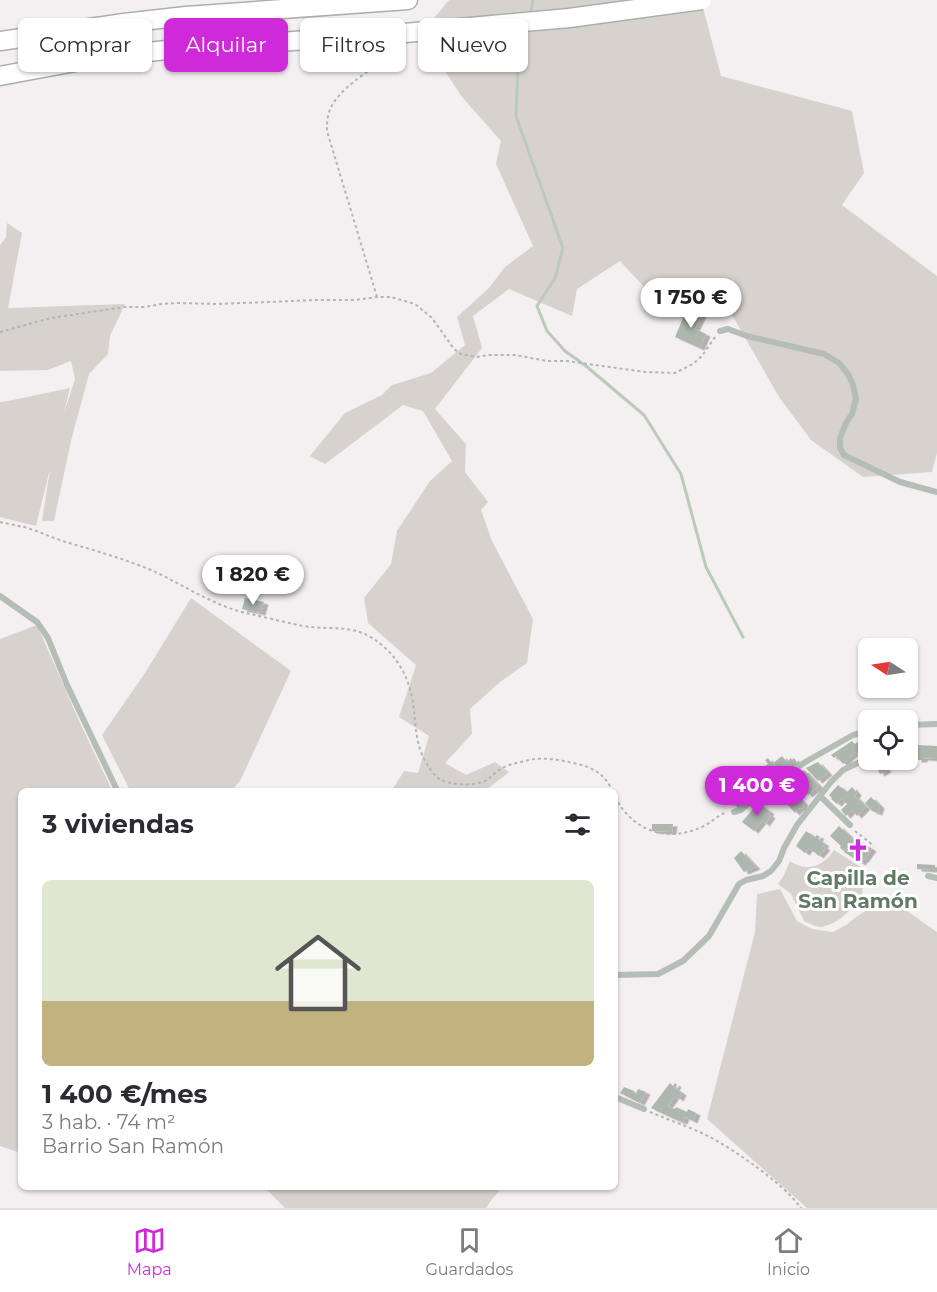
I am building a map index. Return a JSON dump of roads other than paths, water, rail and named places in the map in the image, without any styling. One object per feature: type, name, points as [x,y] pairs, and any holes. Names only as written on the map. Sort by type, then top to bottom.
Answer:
[{"type":"highway","points":[[0,41],[176,17],[408,0]]},
{"type":"highway","points":[[0,76],[102,57],[196,47],[372,36],[569,18],[702,0]]},
{"type":"street","points":[[720,331],[728,329],[758,339],[824,354],[838,363],[848,374],[856,399],[852,414],[840,438],[840,448],[844,456],[900,482],[937,492]]},
{"type":"street","points":[[0,596],[37,621],[48,638],[67,685],[116,788]]},
{"type":"street","points":[[918,725],[937,724]]},
{"type":"street","points":[[734,812],[741,810],[762,790],[807,761],[858,734]]},
{"type":"street","points":[[618,975],[658,974],[683,961],[709,936],[739,884],[771,871],[790,834],[803,816],[843,770],[858,763]]},
{"type":"street","points":[[820,796],[850,825]]},
{"type":"street","points":[[928,876],[937,878]]},
{"type":"street","points":[[618,1098],[644,1109]]},
{"type":"waterway","points":[[530,15],[533,0]]},
{"type":"waterway","points":[[518,72],[516,116],[563,248],[555,278],[537,306],[547,331],[565,351],[644,415],[681,474],[706,567],[743,637]]},
{"type":"place","name":"Capilla de San Ramón","points":[[858,850]]}]
